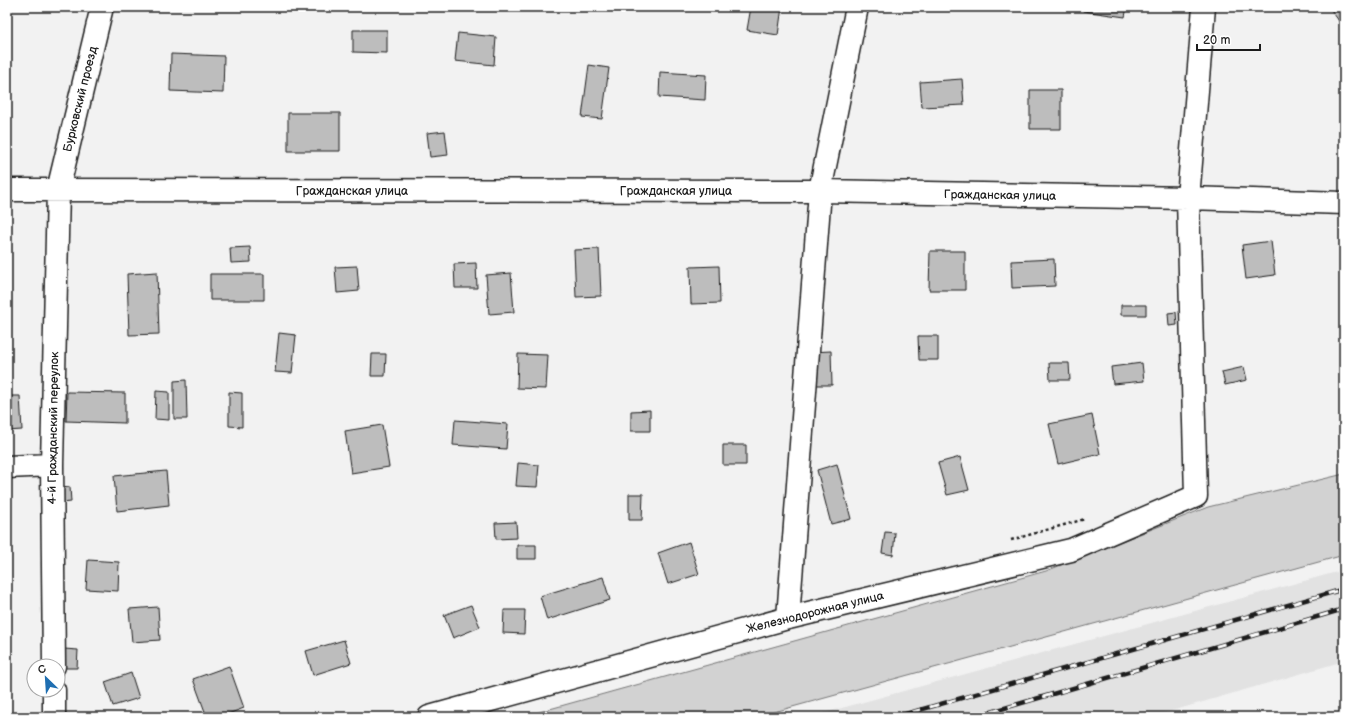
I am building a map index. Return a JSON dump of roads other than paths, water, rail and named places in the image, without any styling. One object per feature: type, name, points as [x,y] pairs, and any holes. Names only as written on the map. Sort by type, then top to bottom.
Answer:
[{"type":"street","name":"Бурковский проезд","points":[[58,190],[102,7]]},
{"type":"street","points":[[788,618],[820,192],[857,7]]},
{"type":"street","points":[[1188,198],[1204,7]]},
{"type":"street","name":"Гражданская улица","points":[[7,190],[820,192],[1188,198],[1344,203]]},
{"type":"street","name":"4-й Гражданский переулок","points":[[54,658],[52,465],[58,190]]},
{"type":"street","name":"Железнодорожная улица","points":[[429,717],[471,704],[788,618],[1071,550],[1196,496],[1188,198]]},
{"type":"street","points":[[7,467],[52,465]]},
{"type":"street","points":[[54,698],[54,717]]},
{"type":"railway","points":[[895,717],[1344,589]]},
{"type":"railway","points":[[974,717],[1344,609]]}]
